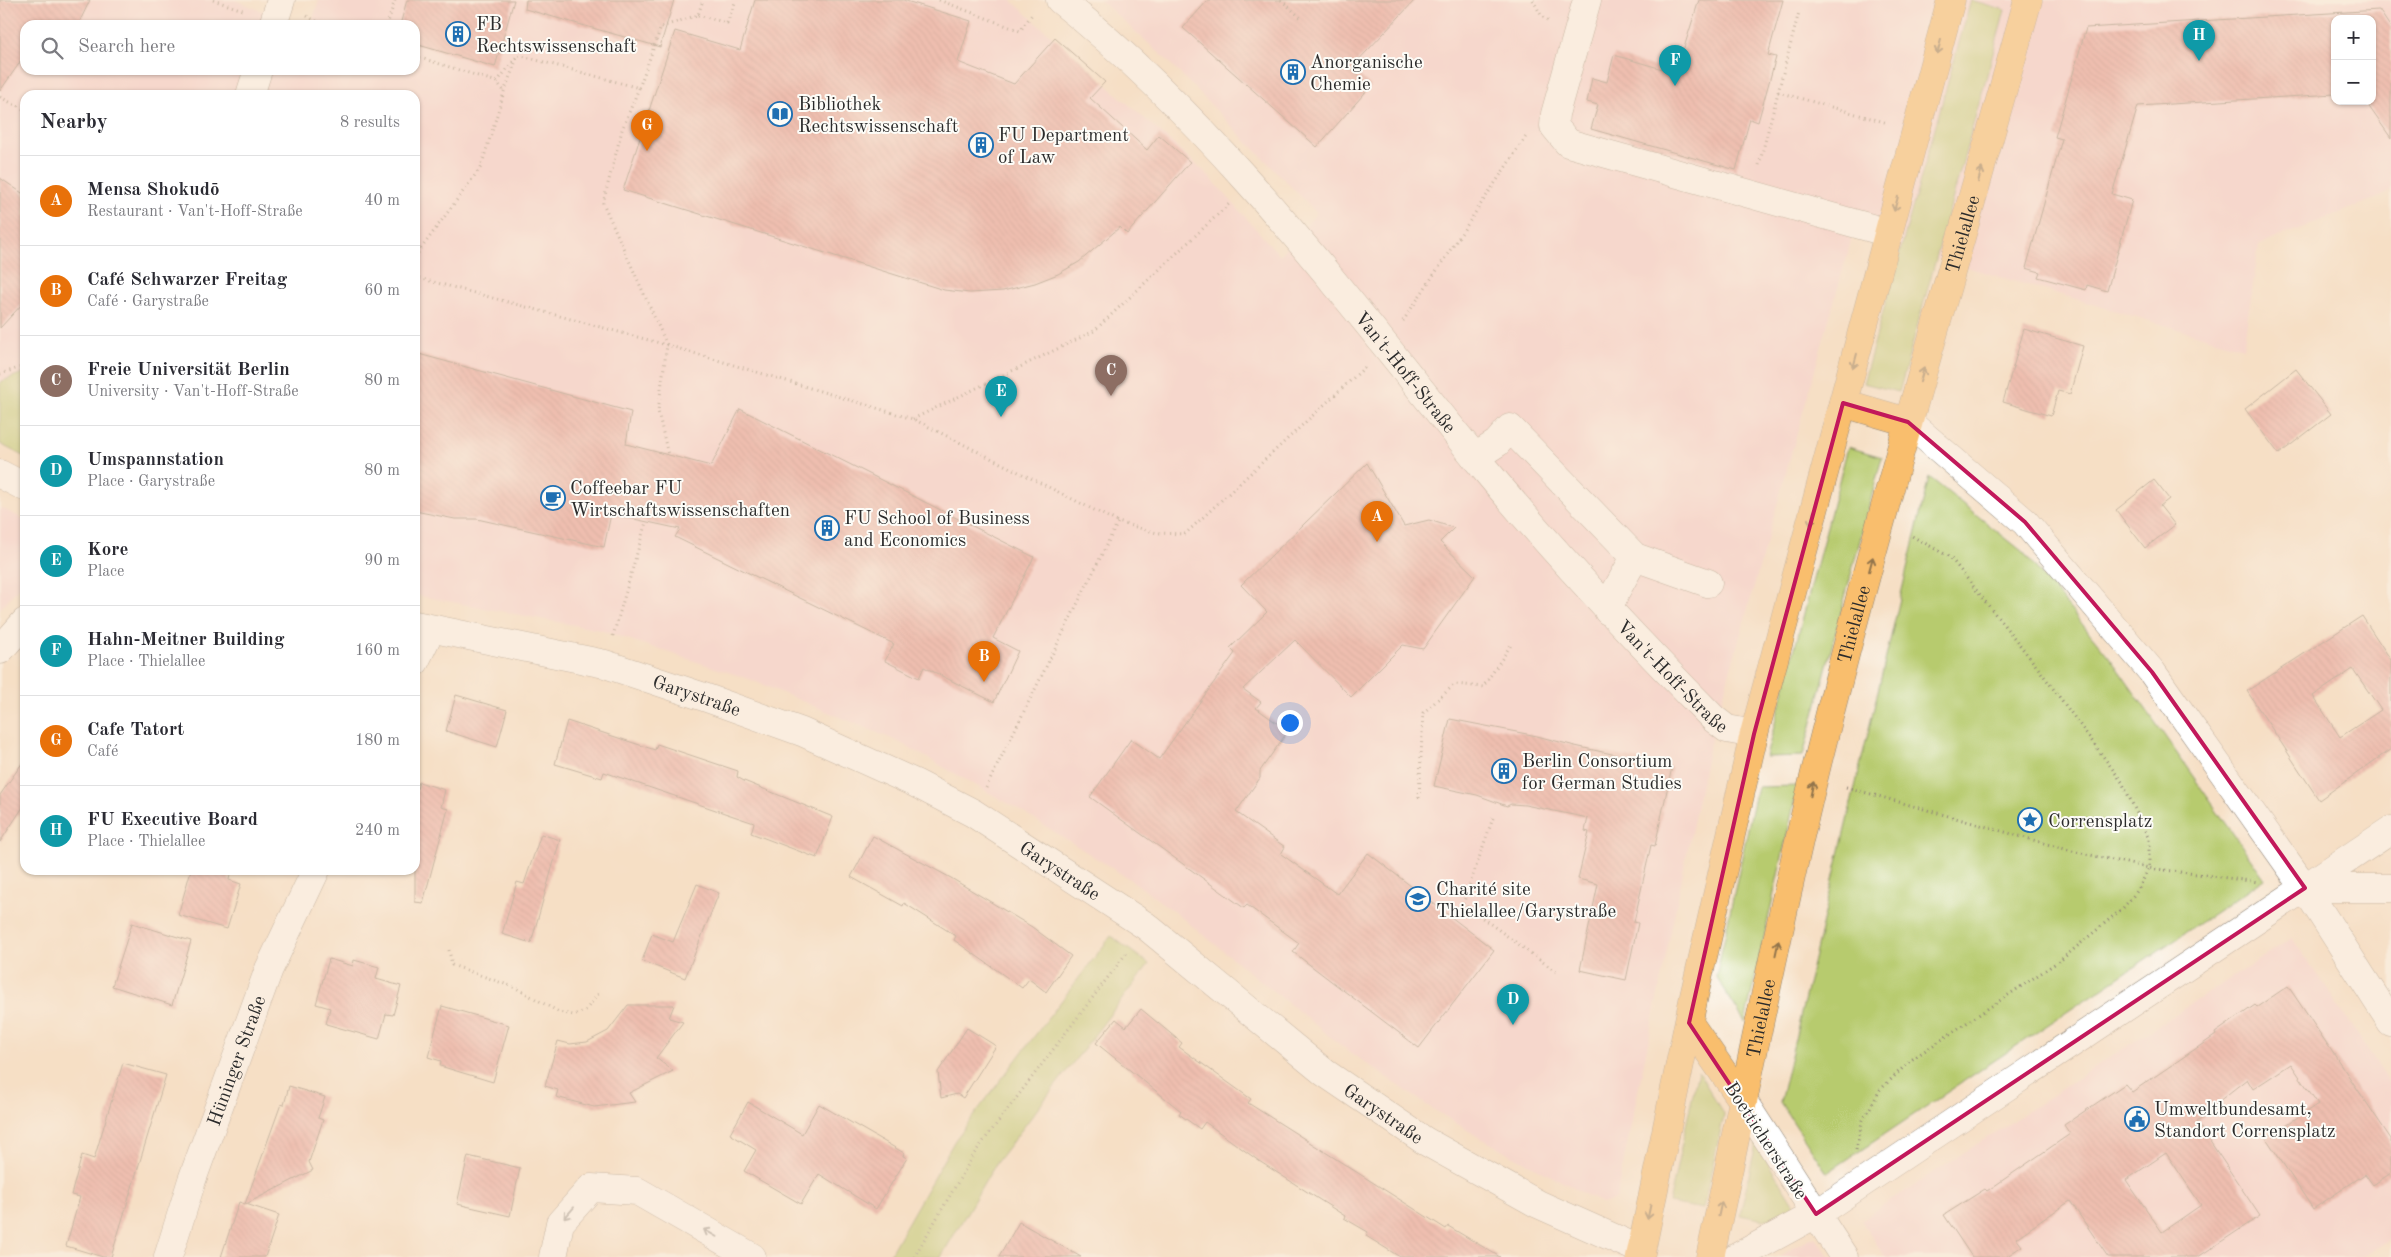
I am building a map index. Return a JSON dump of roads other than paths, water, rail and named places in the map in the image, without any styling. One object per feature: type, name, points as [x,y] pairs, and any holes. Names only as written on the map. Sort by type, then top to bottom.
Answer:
[{"type":"main road","points":[[1647,1255],[1689,1023],[1754,734],[1951,0]]},
{"type":"main road","name":"Thielallee","points":[[1710,1257],[1815,774],[1908,422],[1955,263],[2028,0]]},
{"type":"main road","points":[[1844,403],[1908,422]]},
{"type":"main road","name":"Boetticherstraße","points":[[1689,1023],[1743,1101]]},
{"type":"street","points":[[1587,0],[1555,114],[1554,126],[1568,143],[1889,233]]},
{"type":"street","name":"Van't-Hoff-Straße","points":[[1048,5],[1135,64],[1252,184],[1337,284],[1476,457],[1608,611],[1714,719],[1727,729],[1754,734]]},
{"type":"street","points":[[278,20],[292,6]]},
{"type":"street","points":[[252,90],[256,75]]},
{"type":"street","points":[[1908,422],[2025,522],[2152,672],[2305,888],[2391,1022]]},
{"type":"street","points":[[1476,457],[1497,442],[1510,428],[1635,557],[1708,583]]},
{"type":"street","points":[[0,474],[20,484]]},
{"type":"street","points":[[1608,611],[1635,557]]},
{"type":"street","points":[[420,640],[423,627]]},
{"type":"street","name":"Garystraße","points":[[423,627],[605,664],[704,696],[802,732],[916,784],[974,813],[1146,926],[1325,1073],[1425,1141],[1538,1204],[1647,1255]]},
{"type":"street","points":[[0,650],[20,628]]},
{"type":"street","points":[[1737,1257],[1816,1214],[2391,830]]},
{"type":"street","name":"Hüninger Straße","points":[[168,1257],[192,1180],[269,970],[314,875]]},
{"type":"street","points":[[2305,888],[2391,888]]},
{"type":"street","name":"Boetticherstraße","points":[[1743,1101],[1844,1257]]},
{"type":"street","points":[[553,1257],[560,1223],[591,1188],[637,1191],[752,1257]]},
{"type":"place","name":"FB Rechtswissenschaft","points":[[458,34]]},
{"type":"place","name":"FU Executive Board","points":[[2199,61]]},
{"type":"place","name":"Anorganische Chemie","points":[[1293,72]]},
{"type":"place","name":"Hahn-Meitner Building","points":[[1675,86]]},
{"type":"place","name":"Bibliothek Rechtswissenschaft","points":[[780,114]]},
{"type":"place","name":"FU Department of Law","points":[[981,145]]},
{"type":"place","name":"Cafe Tatort","points":[[647,151]]},
{"type":"place","name":"Freie Universität Berlin","points":[[1111,396]]},
{"type":"place","name":"Kore","points":[[1001,417]]},
{"type":"place","name":"Coffeebar FU Wirtschaftswissenschaften","points":[[553,498]]},
{"type":"place","name":"FU School of Business and Economics","points":[[827,528]]},
{"type":"place","name":"Mensa Shokudō","points":[[1377,542]]},
{"type":"place","name":"Café Schwarzer Freitag","points":[[984,682]]},
{"type":"place","name":"Berlin Consortium for German Studies","points":[[1504,771]]},
{"type":"place","name":"Corrensplatz","points":[[2030,820]]},
{"type":"place","name":"Charité site Thielallee/Garystraße","points":[[1418,899]]},
{"type":"place","name":"Umspannstation","points":[[1513,1025]]},
{"type":"place","name":"Umweltbundesamt, Standort Corrensplatz","points":[[2137,1119]]}]
